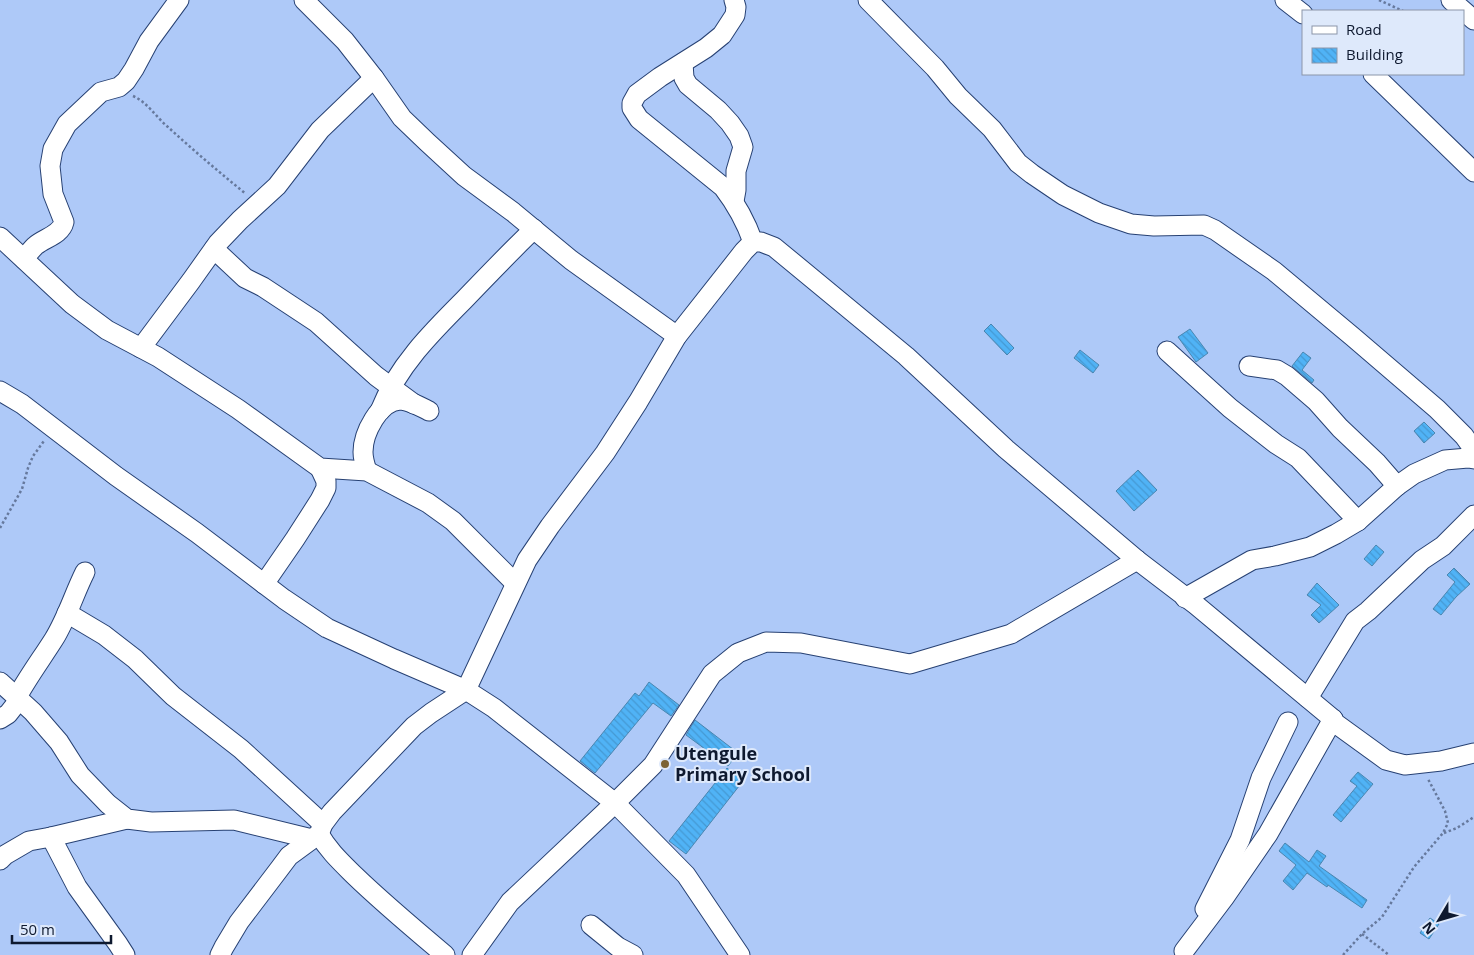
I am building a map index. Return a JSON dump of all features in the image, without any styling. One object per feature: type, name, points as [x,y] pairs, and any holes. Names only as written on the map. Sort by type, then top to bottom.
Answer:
[{"type":"street","points":[[24,259],[37,244],[60,230],[64,225],[53,194],[50,166],[53,149],[67,124],[101,92],[119,87],[126,81],[149,40],[178,0]]},
{"type":"street","points":[[304,0],[345,41],[402,118],[464,176],[513,212],[571,260],[677,336]]},
{"type":"street","points":[[734,0],[735,14],[722,35],[706,48],[637,94],[632,103],[632,108],[639,119],[723,187],[734,201],[753,242]]},
{"type":"street","points":[[868,0],[935,68],[958,96],[992,129],[1018,164],[1063,195],[1099,213],[1131,224],[1154,226],[1204,225],[1215,230],[1274,271],[1353,337],[1437,409],[1464,436],[1474,450]]},
{"type":"street","points":[[1284,0],[1302,13]]},
{"type":"street","points":[[1451,0],[1462,10]]},
{"type":"street","points":[[1464,11],[1474,20]]},
{"type":"street","points":[[683,63],[684,78],[688,85],[718,110],[739,136],[743,147],[736,171],[734,201]]},
{"type":"street","points":[[1374,75],[1474,172]]},
{"type":"street","points":[[141,348],[214,249],[240,220],[277,186],[320,130],[374,78]]},
{"type":"street","points":[[368,471],[363,451],[368,431],[380,411],[391,386],[422,343],[534,229]]},
{"type":"street","points":[[0,237],[72,304],[107,330],[158,357],[238,409],[320,468],[326,481],[326,488],[310,516],[264,584]]},
{"type":"street","points":[[219,954],[239,922],[289,856],[318,832],[332,812],[414,726],[466,690],[527,560],[605,453],[677,336],[753,242],[774,246],[906,356],[1006,449],[1137,560],[1308,698],[1333,719],[1335,723],[1386,760],[1405,765],[1419,764],[1441,762],[1474,753]]},
{"type":"street","points":[[214,249],[245,278],[263,287],[316,322],[376,376],[422,407],[401,400],[385,405],[380,411]]},
{"type":"street","points":[[1167,351],[1230,408],[1276,444],[1298,458],[1358,521]]},
{"type":"street","points":[[1248,366],[1277,370],[1287,376],[1316,401],[1397,486]]},
{"type":"street","points":[[0,391],[22,404],[116,476],[327,628],[466,690],[494,708],[615,803],[686,875],[740,955]]},
{"type":"street","points":[[1186,598],[1252,560],[1310,547],[1336,534],[1358,521],[1397,486],[1414,474],[1445,460],[1474,459]]},
{"type":"street","points":[[320,468],[368,471],[428,503],[453,521],[515,583]]},
{"type":"street","points":[[1308,698],[1356,621],[1422,560],[1443,546],[1474,515]]},
{"type":"street","points":[[472,955],[510,902],[653,765],[712,674],[738,653],[766,642],[801,643],[910,664],[1011,634],[1137,560]]},
{"type":"street","points":[[0,719],[8,714],[54,639],[85,572]]},
{"type":"street","points":[[67,613],[104,635],[135,659],[173,696],[240,749],[318,832],[324,844],[334,856],[371,892],[445,955]]},
{"type":"street","points":[[0,682],[33,712],[59,742],[80,775],[108,804],[127,818]]},
{"type":"street","points":[[1183,953],[1268,834],[1333,719]]},
{"type":"street","points":[[1183,953],[1240,840],[1261,778],[1288,722]]},
{"type":"street","points":[[0,860],[28,841],[52,837],[127,818],[151,822],[234,820],[318,832]]},
{"type":"street","points":[[52,837],[77,887],[124,955]]},
{"type":"street","points":[[591,925],[618,947],[633,955]]},
{"type":"path","points":[[1379,0],[1400,10]]},
{"type":"path","points":[[119,87],[142,101],[176,135],[258,204]]},
{"type":"path","points":[[0,528],[22,489],[33,456],[41,447],[50,426]]},
{"type":"path","points":[[1343,955],[1362,934],[1382,917],[1414,867],[1443,834],[1448,823],[1445,811],[1434,788],[1419,764]]},
{"type":"path","points":[[1443,834],[1474,817]]},
{"type":"path","points":[[1362,934],[1389,955]]},
{"type":"building","points":[[991,324],[1014,348],[1007,355],[984,331]]},
{"type":"building","points":[[1190,329],[1208,353],[1196,362],[1178,337]]},
{"type":"building","points":[[1080,350],[1099,365],[1093,373],[1074,358]]},
{"type":"building","points":[[1303,352],[1311,358],[1302,370],[1314,380],[1312,383],[1292,366]]},
{"type":"building","points":[[1424,422],[1435,433],[1424,443],[1414,431]]},
{"type":"building","points":[[1138,470],[1157,490],[1134,511],[1116,491]]},
{"type":"building","points":[[1376,545],[1384,552],[1372,566],[1364,559]]},
{"type":"building","points":[[1454,568],[1470,584],[1441,615],[1433,609],[1455,582],[1447,575]]},
{"type":"building","points":[[1317,583],[1339,605],[1319,623],[1311,615],[1321,605],[1307,595]]},
{"type":"building","points":[[649,682],[679,705],[671,716],[653,703],[595,773],[580,761],[635,693],[639,696]]},
{"type":"building","points":[[695,720],[738,753],[728,766],[686,735]]},
{"type":"building","points":[[727,768],[743,781],[686,854],[669,841]]},
{"type":"building","points":[[1358,772],[1373,784],[1341,822],[1333,815],[1357,786],[1350,781]]},
{"type":"building","points":[[1285,843],[1309,862],[1317,850],[1326,856],[1319,866],[1367,900],[1362,908],[1307,873],[1293,890],[1283,881],[1296,865],[1279,851]]},
{"type":"building","points":[[1430,918],[1439,924],[1429,939],[1420,933]]},
{"type":"place","name":"Utengule Primary School","points":[[665,764]]}]
